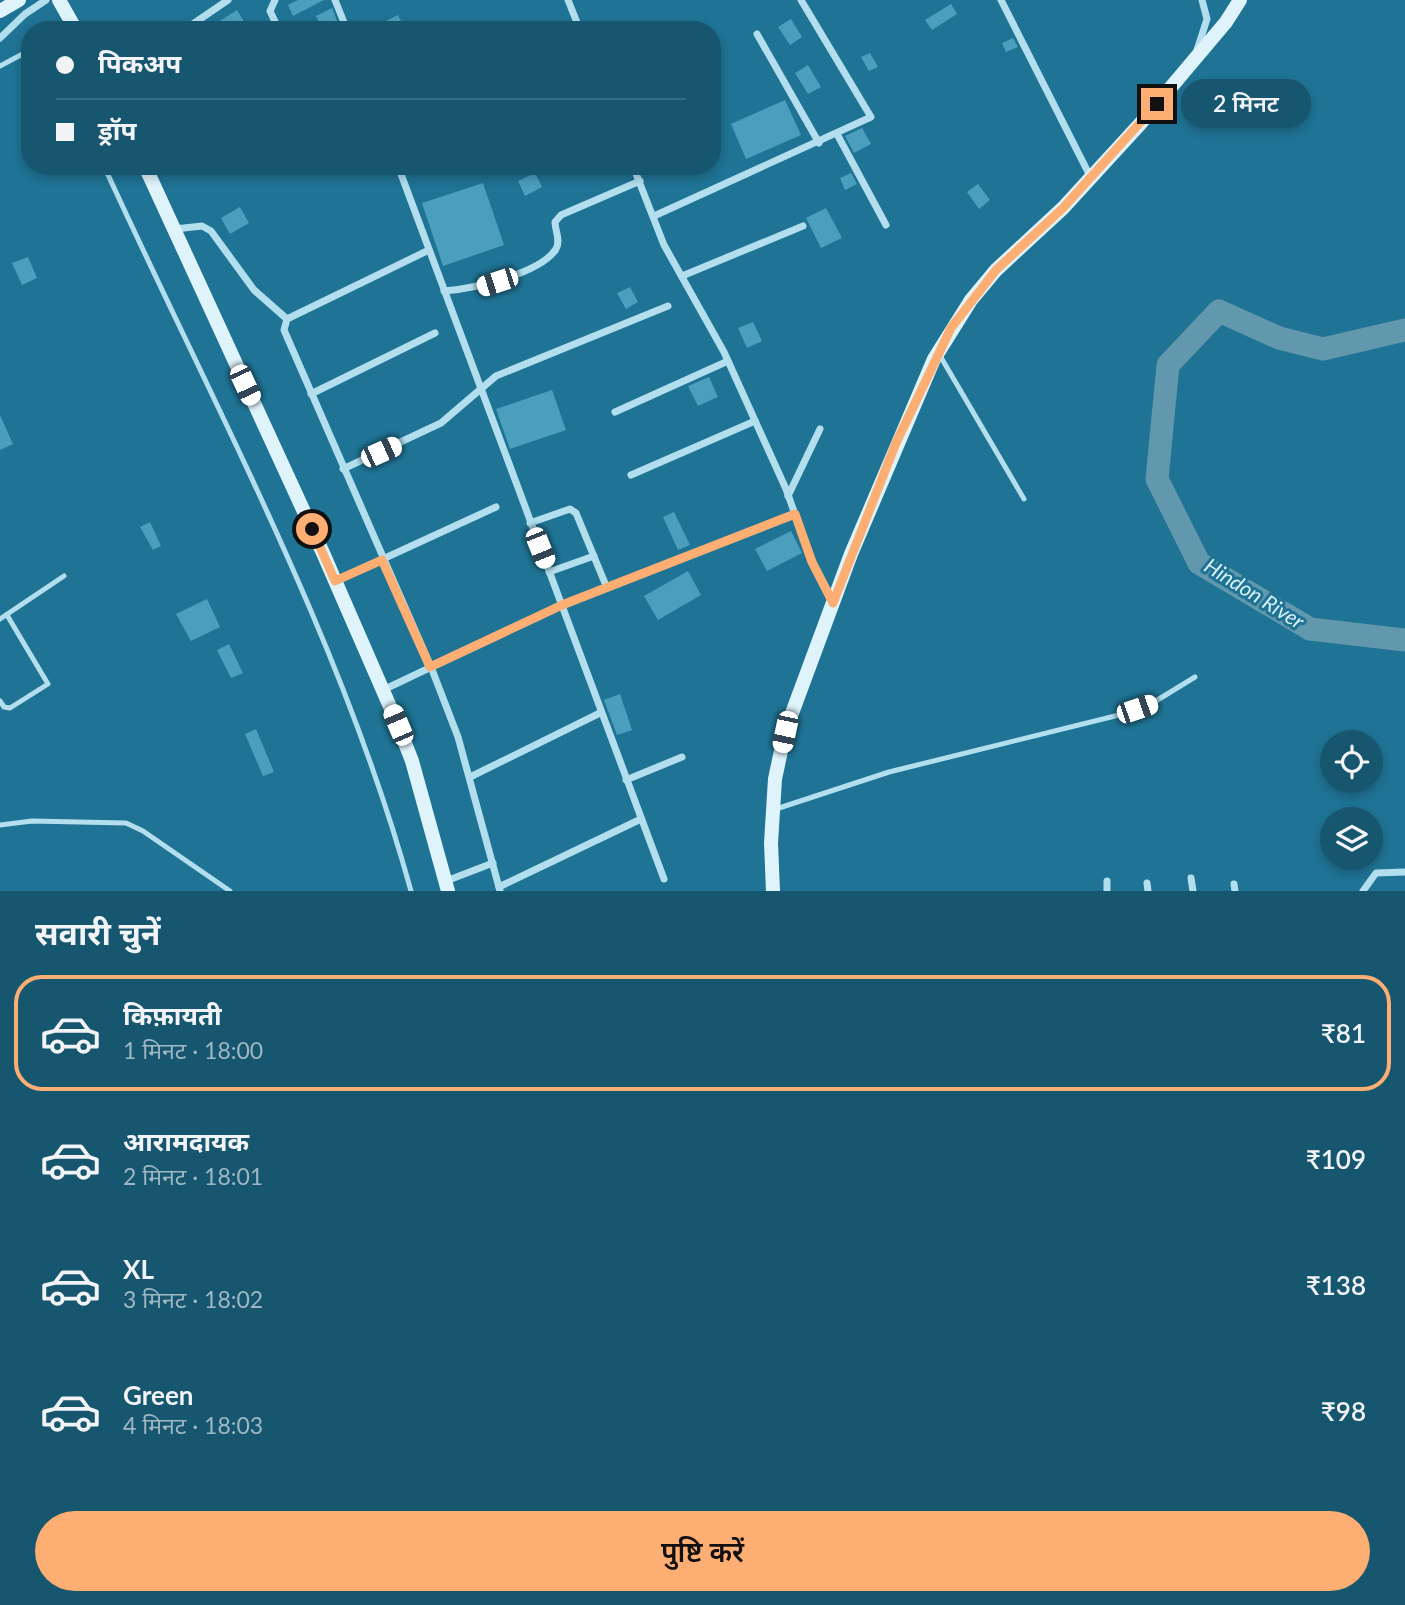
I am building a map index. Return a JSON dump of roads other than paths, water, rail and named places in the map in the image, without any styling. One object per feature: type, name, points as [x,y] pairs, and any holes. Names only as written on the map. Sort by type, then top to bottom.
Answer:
[{"type":"street","points":[[0,11],[19,0]]},
{"type":"street","points":[[0,38],[25,14],[46,0]]},
{"type":"street","points":[[59,0],[71,21]]},
{"type":"street","points":[[197,21],[228,0]]},
{"type":"street","points":[[275,0],[270,11],[275,21]]},
{"type":"street","points":[[335,0],[343,21]]},
{"type":"street","points":[[568,0],[576,21]]},
{"type":"street","points":[[654,216],[868,119],[871,113],[801,0]]},
{"type":"street","points":[[1001,0],[1090,176]]},
{"type":"street","points":[[1192,63],[1207,19],[1202,0]]},
{"type":"street","points":[[773,891],[775,779],[785,732],[896,443],[938,352],[971,300],[996,270],[1063,208],[1192,63],[1240,0]]},
{"type":"street","points":[[757,34],[820,142]]},
{"type":"street","points":[[837,134],[886,225]]},
{"type":"street","points":[[149,175],[383,690],[412,761],[447,886],[493,863]]},
{"type":"street","points":[[401,175],[664,879]]},
{"type":"street","points":[[637,175],[664,245],[728,361],[788,496],[812,562],[833,603]]},
{"type":"street","points":[[444,291],[478,288],[519,272],[555,250],[558,242],[555,222],[561,215],[639,181]]},
{"type":"street","points":[[174,230],[192,225],[211,232],[254,290],[287,319]]},
{"type":"street","points":[[682,276],[803,226]]},
{"type":"street","points":[[429,250],[287,319],[284,330],[430,667],[470,777],[500,889],[641,819]]},
{"type":"street","points":[[343,469],[441,423],[496,376],[668,306]]},
{"type":"street","points":[[311,394],[435,333]]},
{"type":"street","points":[[615,412],[728,361]]},
{"type":"street","points":[[631,475],[755,421]]},
{"type":"street","points":[[788,496],[820,429]]},
{"type":"street","points":[[335,581],[496,507]]},
{"type":"street","points":[[530,523],[570,509],[574,511],[607,587]]},
{"type":"street","points":[[383,690],[562,605],[795,514]]},
{"type":"street","points":[[549,572],[594,556]]},
{"type":"street","points":[[470,777],[600,713]]},
{"type":"street","points":[[626,780],[682,757]]},
{"type":"street","points":[[1363,891],[1376,873],[1405,872]]},
{"type":"street","points":[[1191,878],[1193,891]]},
{"type":"street","points":[[1107,881],[1107,891]]},
{"type":"lane","points":[[0,66],[21,55]]},
{"type":"lane","points":[[108,175],[340,676],[384,799],[411,891]]},
{"type":"lane","points":[[938,352],[1024,499]]},
{"type":"lane","points":[[0,619],[64,576]]},
{"type":"lane","points":[[0,701],[4,707],[10,708],[48,684],[7,615]]},
{"type":"lane","points":[[773,811],[889,772],[1123,714],[1151,704],[1195,677]]},
{"type":"lane","points":[[0,825],[32,821],[126,823],[230,891]]},
{"type":"waterway","name":"Hindon River","points":[[1405,330],[1323,349],[1279,338],[1219,311],[1168,365],[1157,479],[1199,563],[1310,629],[1405,640]]}]
